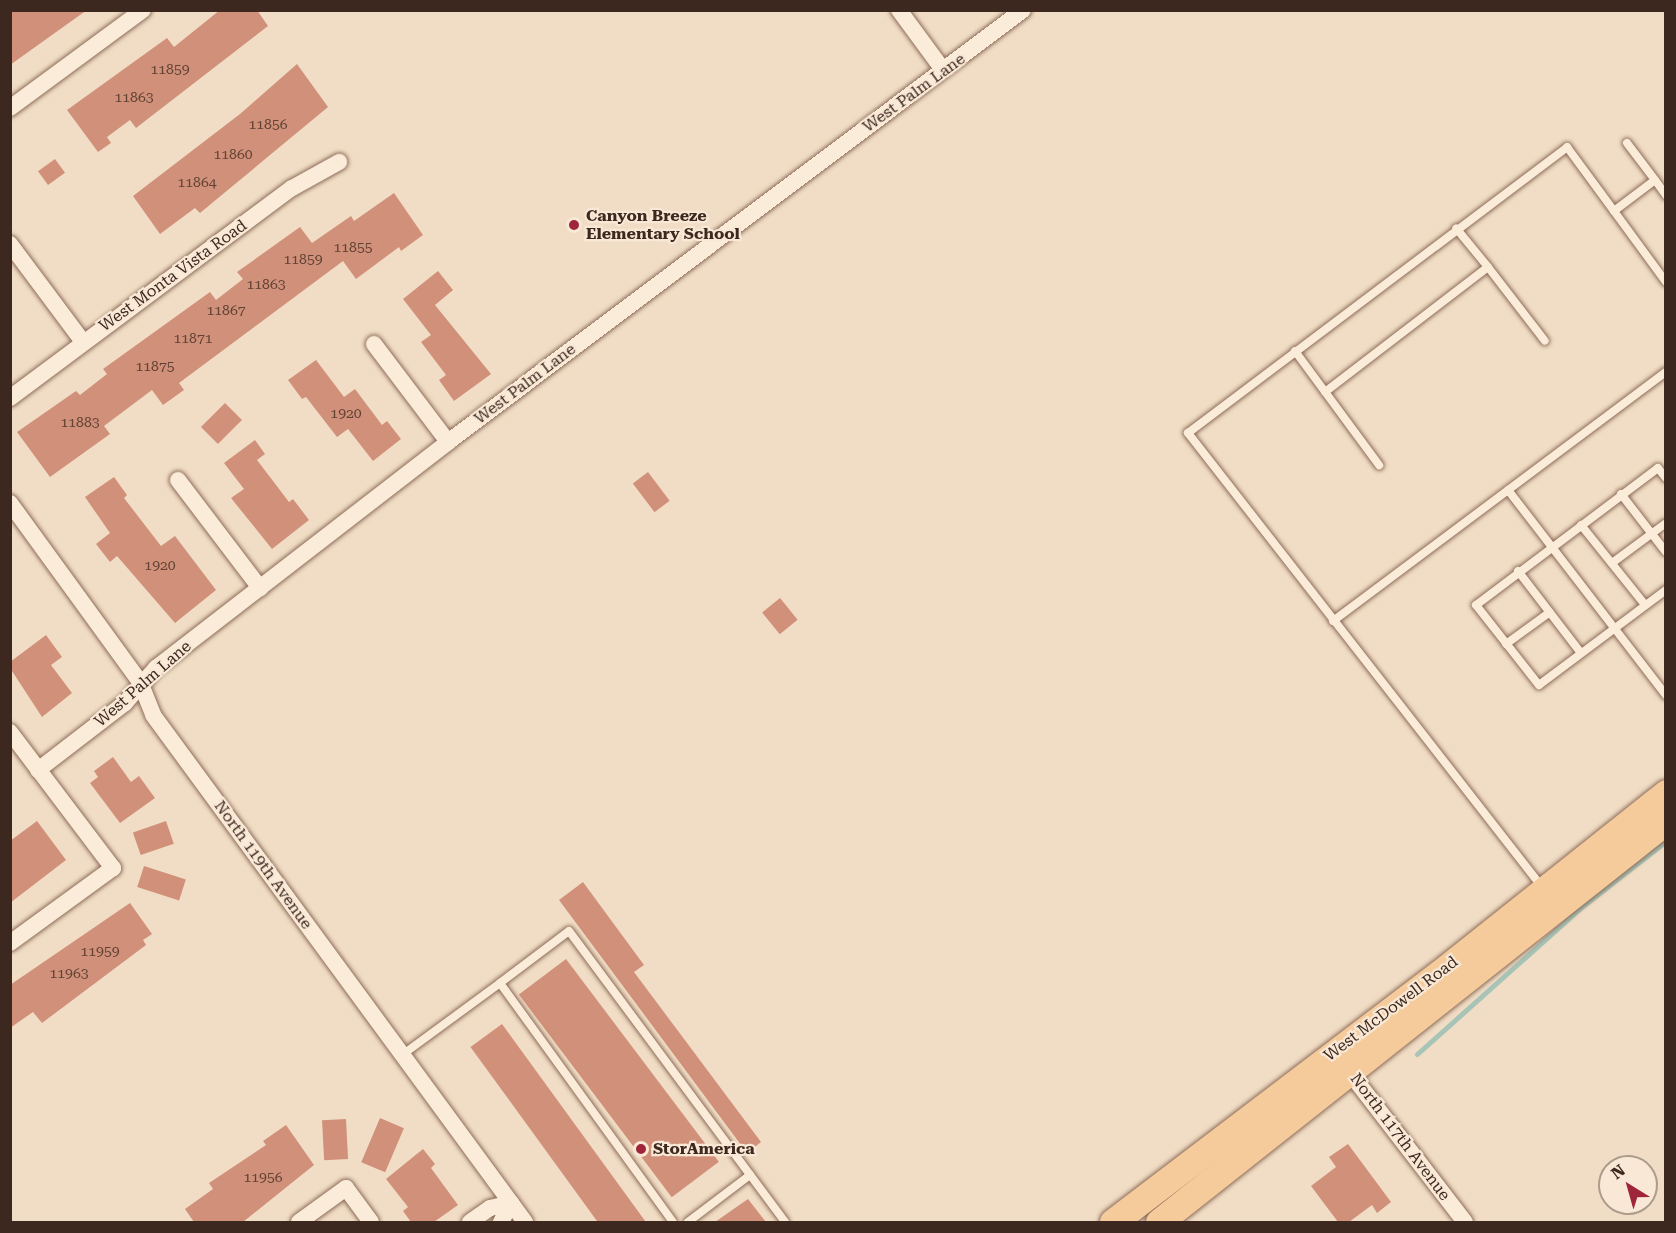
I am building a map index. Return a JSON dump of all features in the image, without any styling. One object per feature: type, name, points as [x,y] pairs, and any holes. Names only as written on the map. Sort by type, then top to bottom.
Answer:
[{"type":"main road","name":"West McDowell Road","points":[[1113,1222],[1544,890],[1665,793]]},
{"type":"main road","name":"West McDowell Road","points":[[1159,1222],[1351,1074],[1665,821]]},
{"type":"street","points":[[10,108],[143,10]]},
{"type":"street","points":[[899,10],[943,70]]},
{"type":"street","name":"West Palm Lane","points":[[38,770],[125,703],[140,682],[448,442],[1023,10]]},
{"type":"street","name":"West Monta Vista Road","points":[[10,398],[292,188],[339,162]]},
{"type":"street","points":[[10,244],[83,342]]},
{"type":"street","points":[[374,344],[448,442]]},
{"type":"street","points":[[178,480],[260,588]]},
{"type":"street","name":"North 119th Avenue","points":[[10,503],[140,682],[153,714],[525,1222]]},
{"type":"street","points":[[10,732],[113,868],[10,943]]},
{"type":"street","name":"North 117th Avenue","points":[[1334,1052],[1465,1222]]},
{"type":"street","points":[[299,1222],[346,1188],[371,1222]]},
{"type":"street","points":[[470,1222],[490,1208],[511,1203]]},
{"type":"street","points":[[501,1222],[511,1203]]},
{"type":"lane","points":[[1627,143],[1665,195]]},
{"type":"lane","points":[[1544,890],[1188,433],[1456,228],[1567,147],[1665,282]]},
{"type":"lane","points":[[1614,211],[1655,180]]},
{"type":"lane","points":[[1456,228],[1545,340]]},
{"type":"lane","points":[[1325,392],[1488,267]]},
{"type":"lane","points":[[1295,351],[1379,465]]},
{"type":"lane","points":[[1333,621],[1665,372]]},
{"type":"lane","points":[[1665,478],[1658,468],[1551,546],[1476,605],[1539,685],[1665,590]]},
{"type":"lane","points":[[1508,490],[1665,695]]},
{"type":"lane","points":[[1621,494],[1665,552]]},
{"type":"lane","points":[[1611,563],[1665,523]]},
{"type":"lane","points":[[1581,525],[1645,605]]},
{"type":"lane","points":[[1518,572],[1581,653]]},
{"type":"lane","points":[[1506,644],[1550,612]]},
{"type":"lane","points":[[402,1055],[569,931],[785,1222]]},
{"type":"lane","points":[[500,983],[673,1222]]},
{"type":"lane","points":[[688,1222],[750,1175]]},
{"type":"building","points":[[10,10],[87,10],[10,65]]},
{"type":"building","points":[[220,10],[257,10],[268,26],[136,128],[130,120],[107,137],[111,143],[98,152],[67,110],[167,38],[174,47]]},
{"type":"building","points":[[297,64],[328,107],[200,213],[195,208],[160,234],[133,196],[240,114]]},
{"type":"building","points":[[55,159],[65,173],[48,185],[38,171]]},
{"type":"building","points":[[394,193],[423,235],[401,251],[399,247],[356,279],[343,261],[179,383],[184,390],[163,405],[152,390],[104,426],[110,434],[50,477],[17,432],[76,391],[80,395],[107,374],[103,369],[210,292],[216,300],[243,279],[237,272],[300,227],[312,243],[351,216],[354,221]]},
{"type":"building","points":[[438,271],[453,290],[435,305],[491,374],[454,401],[439,380],[446,375],[421,342],[431,335],[403,299]]},
{"type":"building","points":[[316,360],[344,397],[355,389],[382,425],[387,421],[401,439],[373,461],[348,429],[337,437],[306,397],[302,399],[288,380]]},
{"type":"building","points":[[225,403],[242,420],[218,444],[201,427]]},
{"type":"building","points":[[255,440],[265,454],[257,460],[289,502],[293,499],[309,520],[272,549],[231,498],[244,489],[224,463]]},
{"type":"building","points":[[648,472],[670,501],[654,512],[633,483]]},
{"type":"building","points":[[114,477],[127,495],[124,498],[161,546],[175,536],[216,590],[175,623],[117,556],[110,562],[96,544],[110,533],[85,497]]},
{"type":"building","points":[[780,598],[798,620],[780,634],[762,612]]},
{"type":"building","points":[[46,635],[62,657],[51,665],[72,693],[42,717],[10,668],[10,662]]},
{"type":"building","points":[[113,757],[131,782],[139,776],[155,798],[120,823],[90,783],[98,777],[94,771]]},
{"type":"building","points":[[37,821],[66,860],[10,903],[10,841]]},
{"type":"building","points":[[166,821],[174,844],[141,855],[133,832]]},
{"type":"building","points":[[144,866],[186,880],[179,901],[137,887]]},
{"type":"building","points":[[583,882],[644,965],[634,972],[761,1142],[747,1153],[559,900]]},
{"type":"building","points":[[130,903],[152,934],[143,940],[146,945],[42,1023],[33,1012],[10,1028],[10,985]]},
{"type":"building","points":[[566,959],[719,1162],[672,1197],[519,995]]},
{"type":"building","points":[[502,1024],[646,1222],[598,1222],[470,1047]]},
{"type":"building","points":[[380,1118],[404,1128],[385,1172],[361,1162]]},
{"type":"building","points":[[346,1119],[348,1159],[324,1160],[322,1120]]},
{"type":"building","points":[[286,1125],[314,1165],[243,1222],[194,1222],[185,1209],[213,1189],[209,1183],[266,1145],[263,1141]]},
{"type":"building","points":[[1348,1144],[1391,1202],[1377,1213],[1372,1205],[1349,1222],[1338,1222],[1311,1186],[1336,1167],[1329,1157]]},
{"type":"building","points":[[423,1149],[435,1164],[431,1168],[458,1205],[434,1222],[411,1222],[403,1211],[408,1207],[386,1179]]},
{"type":"building","points":[[748,1199],[766,1222],[715,1222]]},
{"type":"waterway","points":[[1417,1054],[1579,909],[1666,841]]},
{"type":"place","name":"Canyon Breeze Elementary School","points":[[574,225]]},
{"type":"place","name":"StorAmerica","points":[[641,1149]]}]
